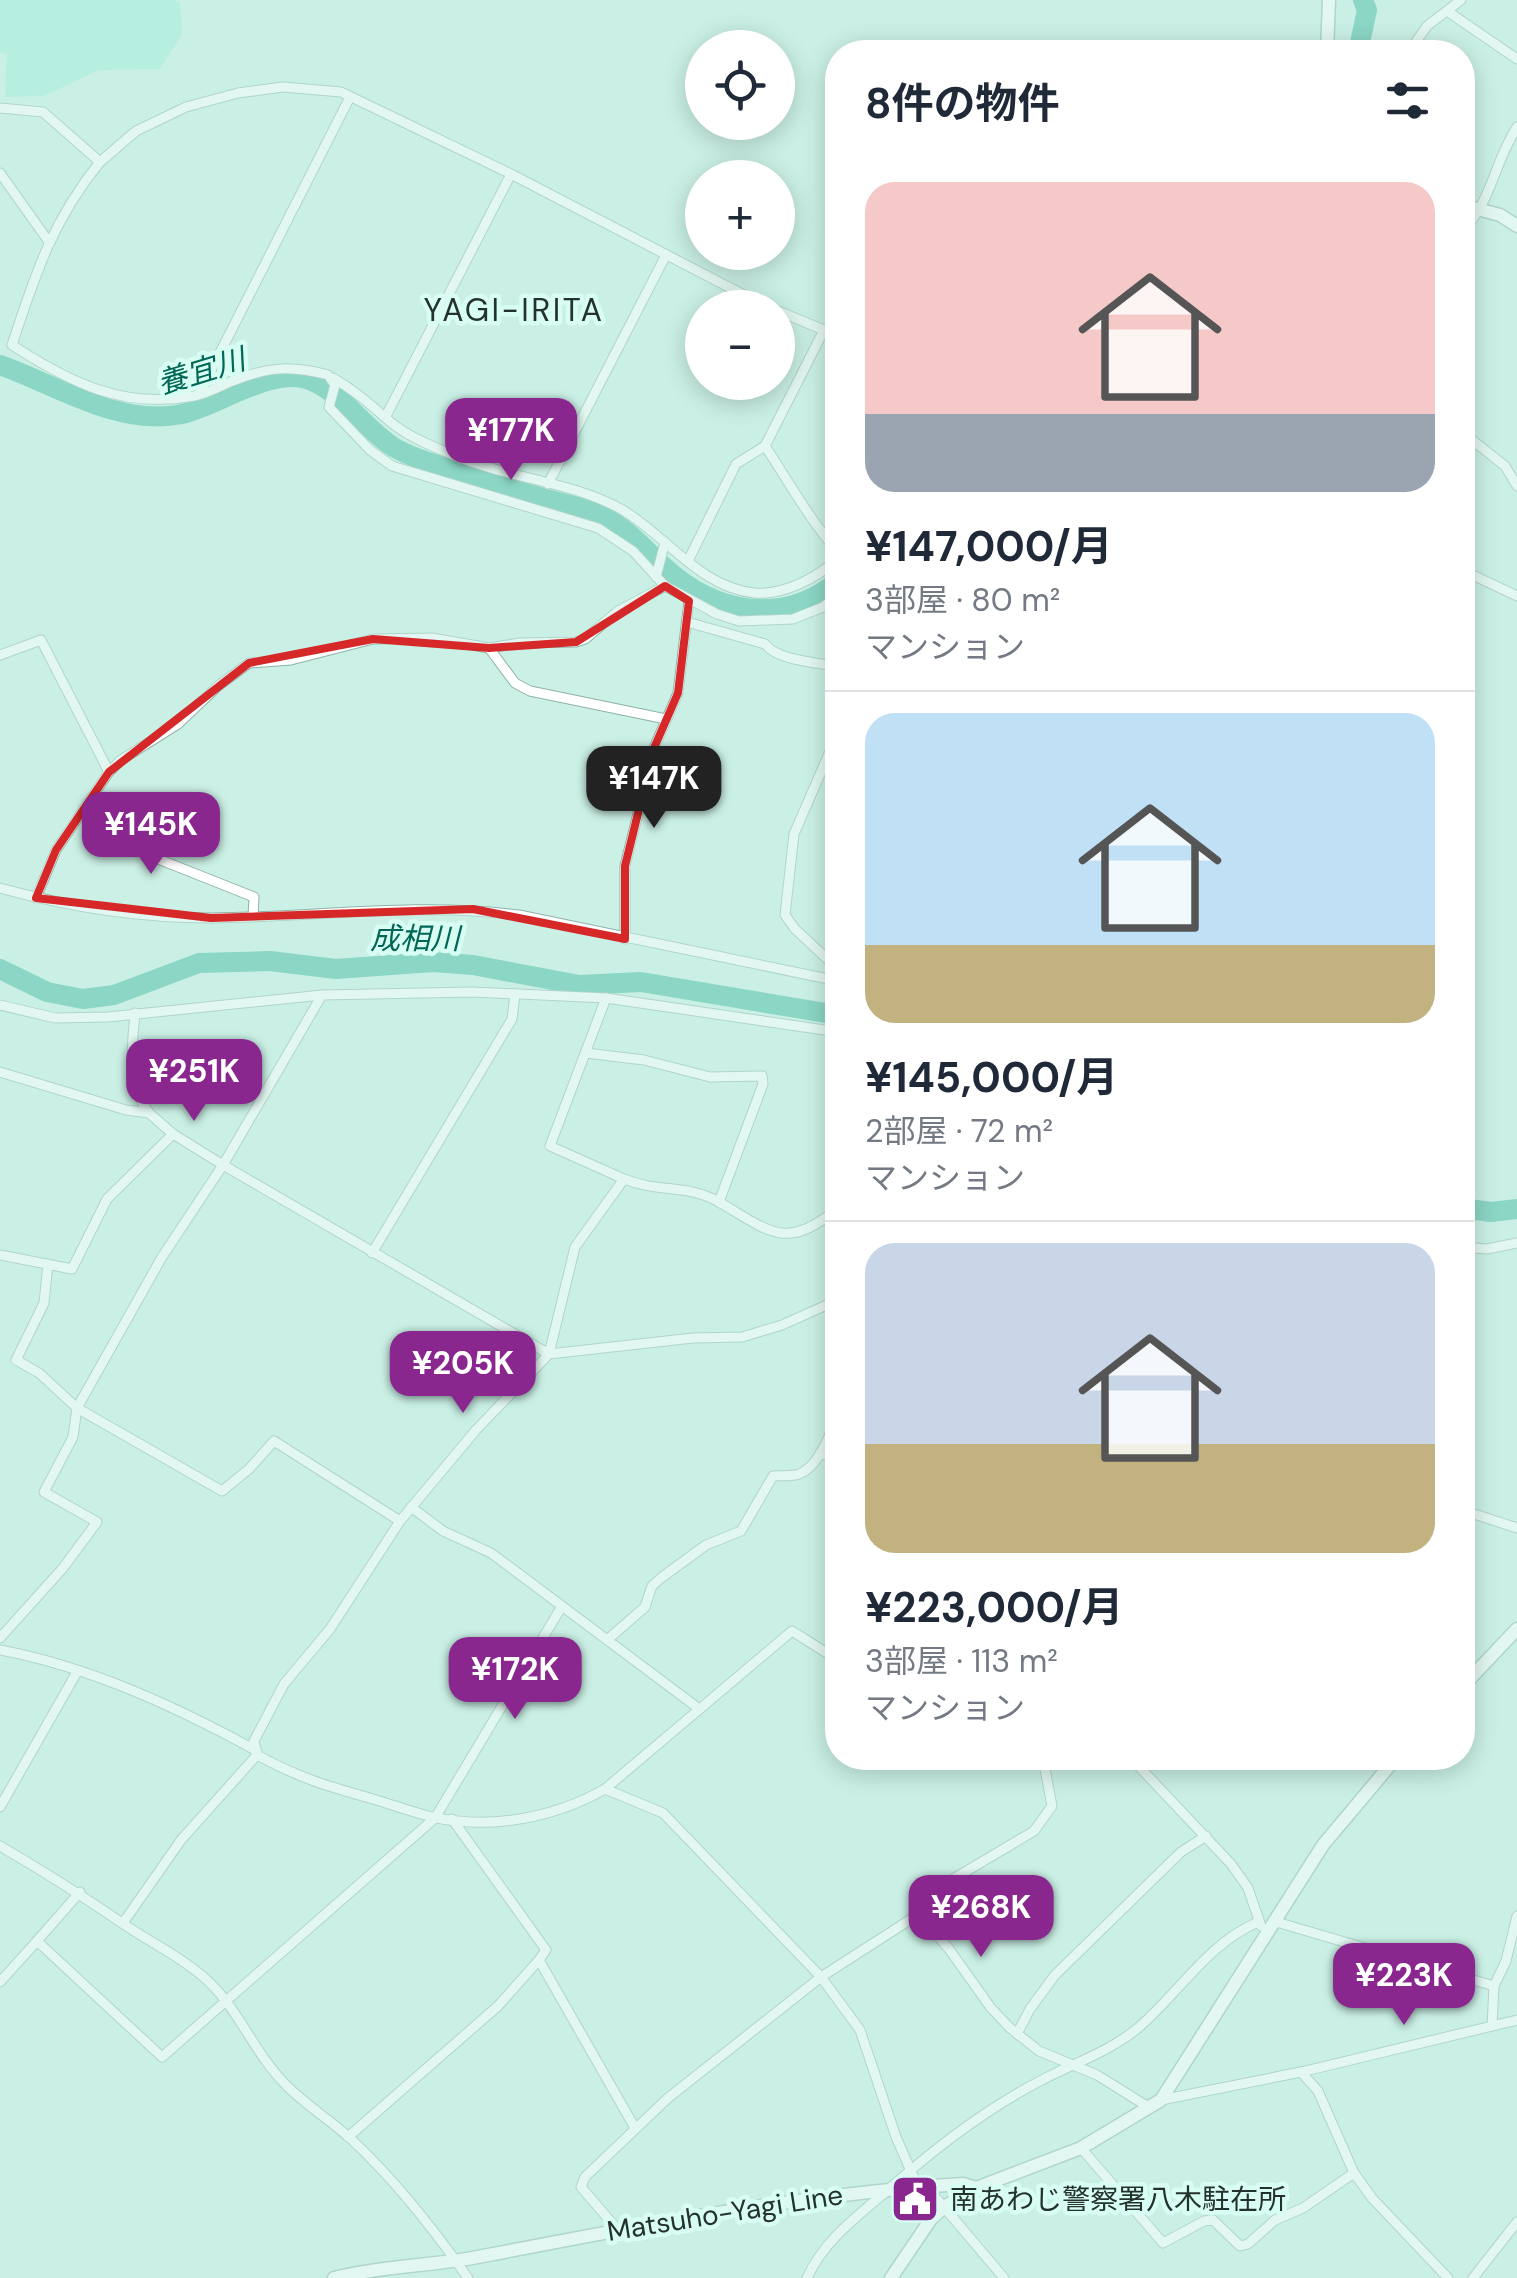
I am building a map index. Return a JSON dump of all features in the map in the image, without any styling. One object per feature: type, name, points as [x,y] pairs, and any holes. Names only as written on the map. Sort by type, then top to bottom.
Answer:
[{"type":"main road","points":[[1327,40],[1329,0]]},
{"type":"main road","points":[[1475,210],[1500,215],[1517,226]]},
{"type":"main road","points":[[1475,1673],[1517,1629]]},
{"type":"main road","name":"Matsuho-Yagi Line","points":[[334,2278],[889,2188],[963,2184],[976,2188],[1082,2148],[1156,2104],[1266,1925],[1323,1845],[1386,1770]]},
{"type":"main road","points":[[891,2278],[931,2219],[976,2188]]},
{"type":"street","points":[[1418,40],[1428,26],[1461,0]]},
{"type":"street","points":[[1446,11],[1517,59]]},
{"type":"street","points":[[12,345],[60,216],[100,162],[136,131],[160,117],[238,92],[283,87],[341,92],[511,174],[734,290]]},
{"type":"street","points":[[198,394],[350,97]]},
{"type":"street","points":[[0,108],[43,112],[100,162]]},
{"type":"street","points":[[1475,219],[1482,212],[1502,150],[1517,127]]},
{"type":"street","points":[[0,173],[48,242]]},
{"type":"street","points":[[386,416],[511,174]]},
{"type":"street","points":[[548,484],[666,255]]},
{"type":"street","points":[[795,318],[824,330],[795,387]]},
{"type":"street","points":[[0,344],[12,345],[53,370],[107,394],[134,400],[198,394],[274,369],[298,367],[328,375],[362,395],[407,433],[464,459],[620,508],[712,578],[758,593],[796,585],[825,567]]},
{"type":"street","points":[[328,375],[335,384],[329,407],[370,450],[392,466],[598,528],[633,551],[664,586],[689,601],[739,621],[793,619],[825,606]]},
{"type":"street","points":[[688,561],[736,464],[765,446],[788,400]]},
{"type":"street","points":[[1475,442],[1505,466],[1517,486]]},
{"type":"street","points":[[765,446],[825,540]]},
{"type":"street","points":[[656,574],[665,542]]},
{"type":"street","points":[[1475,576],[1517,596]]},
{"type":"street","points":[[36,898],[46,868],[109,772],[178,724],[249,663],[290,660],[373,639],[432,638],[489,648],[576,642],[585,639],[618,610],[664,586]]},
{"type":"street","points":[[625,939],[625,866],[654,748],[678,693],[689,601]]},
{"type":"street","points":[[686,622],[765,644],[780,654],[825,664]]},
{"type":"street","points":[[0,655],[41,640],[109,772]]},
{"type":"street","points":[[489,648],[515,683],[530,690],[666,718]]},
{"type":"street","points":[[825,764],[794,834],[785,915],[825,956]]},
{"type":"street","points":[[83,812],[133,848],[254,897],[253,917]]},
{"type":"street","points":[[0,888],[36,898],[165,916],[473,909],[519,915],[825,978]]},
{"type":"street","points":[[0,1638],[63,1568],[97,1522],[44,1492],[73,1437],[77,1408],[162,1257],[223,1165],[322,994]]},
{"type":"street","points":[[0,1005],[55,1018],[322,994],[515,994],[606,998],[825,1030]]},
{"type":"street","points":[[372,1253],[512,1019],[515,994]]},
{"type":"street","points":[[606,998],[550,1146],[658,1190],[703,1192],[760,1227],[784,1234],[825,1218]]},
{"type":"street","points":[[135,1013],[133,1086],[148,1113],[173,1134],[549,1354],[692,1338],[742,1338],[825,1306]]},
{"type":"street","points":[[586,1053],[644,1060],[710,1077],[762,1076],[763,1084],[720,1202]]},
{"type":"street","points":[[0,1072],[148,1113]]},
{"type":"street","points":[[0,1255],[72,1269],[108,1200],[173,1134]]},
{"type":"street","points":[[257,1753],[254,1741],[284,1684],[330,1629],[400,1521],[476,1430],[549,1354],[575,1247],[624,1179]]},
{"type":"street","points":[[1475,1248],[1517,1243]]},
{"type":"street","points":[[48,1264],[44,1303],[16,1360],[39,1374],[77,1408],[222,1491],[274,1442],[400,1521]]},
{"type":"street","points":[[608,1640],[645,1607],[652,1586],[661,1578],[706,1544],[740,1531],[772,1476],[797,1476],[808,1469],[825,1443]]},
{"type":"street","points":[[820,1453],[825,1455]]},
{"type":"street","points":[[411,1508],[443,1531],[491,1553],[698,1708]]},
{"type":"street","points":[[1475,1514],[1517,1528]]},
{"type":"street","points":[[36,1941],[162,2058],[435,1818],[562,1606]]},
{"type":"street","points":[[0,1650],[77,1672],[168,1706],[302,1779],[435,1818],[480,1822],[518,1820],[576,1806],[605,1789],[792,1631],[825,1652]]},
{"type":"street","points":[[0,1807],[77,1672]]},
{"type":"street","points":[[122,1923],[182,1840],[257,1753]]},
{"type":"street","points":[[618,2230],[581,2186],[585,2178],[634,2128],[821,1977],[919,1914],[934,1892],[948,1882],[1034,1830],[1052,1806],[1046,1770]]},
{"type":"street","points":[[1143,1770],[1206,1836],[1248,1888],[1266,1925]]},
{"type":"street","points":[[605,1789],[663,1813],[821,1977],[860,2030],[896,2138],[918,2187],[944,2208],[1004,2278]]},
{"type":"street","points":[[348,2137],[498,2006],[546,1950],[452,1820]]},
{"type":"street","points":[[1017,2034],[1055,1975],[1182,1852],[1206,1836]]},
{"type":"street","points":[[0,1846],[80,1892],[210,1982],[228,2003],[266,2065],[400,2188],[468,2278]]},
{"type":"street","points":[[0,1982],[80,1892]]},
{"type":"street","points":[[919,1914],[950,1948],[990,2008],[1017,2034],[1040,2051],[1156,2104],[1517,2020]]},
{"type":"street","points":[[1492,2026],[1494,1986],[1506,1961],[1517,1916]]},
{"type":"street","points":[[806,2278],[816,2258],[910,2168],[1007,2099],[1096,2058],[1139,2027],[1216,1948],[1238,1931],[1266,1925],[1494,1986]]},
{"type":"street","points":[[539,1960],[634,2128]]},
{"type":"street","points":[[1301,2072],[1318,2091],[1354,2173],[1372,2198],[1448,2278]]},
{"type":"street","points":[[1082,2148],[1164,2243],[1204,2221],[1214,2220],[1240,2246],[1248,2244],[1274,2220],[1303,2208],[1354,2173]]},
{"type":"street","points":[[1473,2278],[1517,2222]]},
{"type":"highlighted area","points":[[665,586],[689,601],[678,693],[654,748],[625,866],[625,939],[473,909],[211,918],[36,898],[56,850],[109,772],[249,663],[373,639],[489,648],[576,642]]},
{"type":"green space","points":[[0,0],[175,0],[180,3],[182,34],[160,69],[99,70],[44,96],[5,97],[7,54],[0,52]]},
{"type":"waterway","name":"養宜川","points":[[1361,40],[1367,10],[1363,0]]},
{"type":"waterway","name":"養宜川","points":[[0,365],[88,402],[135,415],[182,414],[281,378],[312,381],[335,395],[395,448],[491,483],[591,510],[622,528],[683,582],[726,604],[771,609],[794,605],[825,589]]},
{"type":"waterway","name":"成相川","points":[[0,969],[47,992],[83,999],[114,995],[199,963],[270,961],[336,969],[433,962],[473,965],[579,985],[641,982],[825,1013]]},
{"type":"waterway","name":"成相川","points":[[1475,1210],[1517,1209]]},
{"type":"place","name":"南あわじ警察署八木駐在所","points":[[915,2199]]},
{"type":"district","name":"YAGI-IRITA","points":[[514,310]]}]
